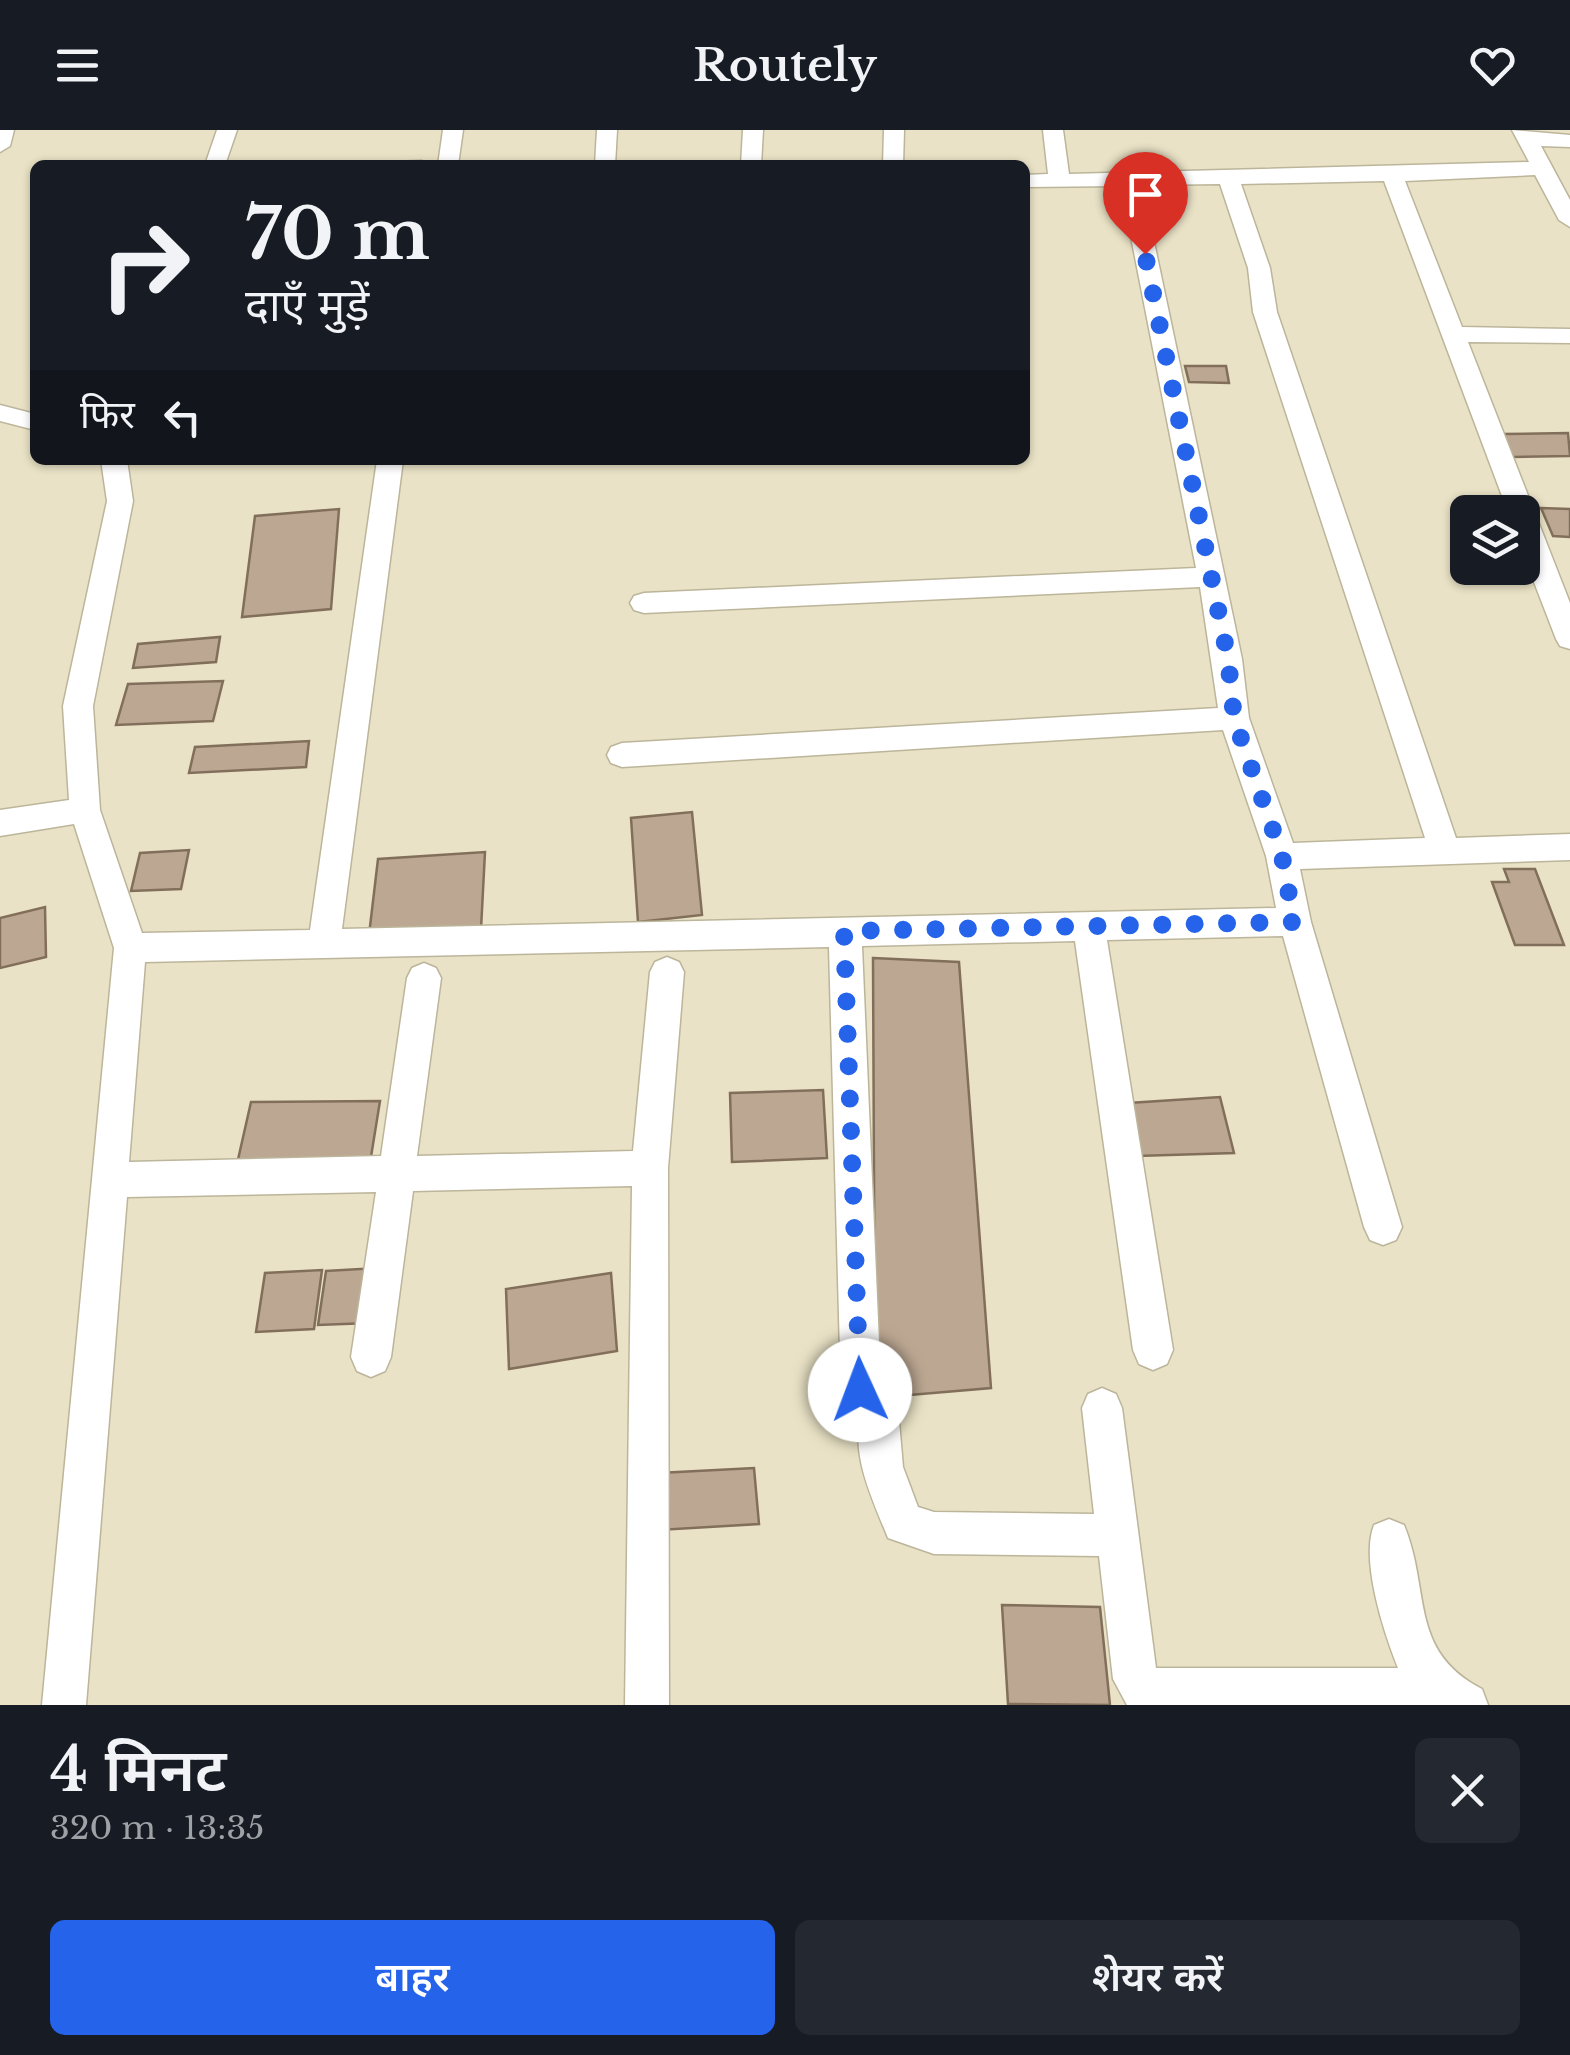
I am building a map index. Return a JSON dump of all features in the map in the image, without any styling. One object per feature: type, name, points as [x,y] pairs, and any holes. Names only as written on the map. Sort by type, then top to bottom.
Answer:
[{"type":"street","points":[[0,146],[4,130]]},
{"type":"street","points":[[216,160],[228,130]]},
{"type":"street","points":[[449,160],[453,130]]},
{"type":"street","points":[[606,160],[607,130]]},
{"type":"street","points":[[750,160],[753,130]]},
{"type":"street","points":[[893,160],[894,130]]},
{"type":"street","points":[[1053,130],[1059,180]]},
{"type":"street","points":[[1524,134],[1570,140]]},
{"type":"street","points":[[1524,134],[1570,220]]},
{"type":"street","points":[[1030,180],[1392,175],[1542,168]]},
{"type":"street","points":[[1392,175],[1515,495]]},
{"type":"street","points":[[1228,178],[1259,268],[1265,312],[1444,852]]},
{"type":"street","points":[[1130,179],[1228,658],[1234,718],[1282,856],[1294,922],[1383,1227]]},
{"type":"street","points":[[1453,334],[1570,336]]},
{"type":"street","points":[[0,413],[30,421]]},
{"type":"street","points":[[64,1705],[130,948],[85,810],[78,706],[120,501],[115,465]]},
{"type":"street","points":[[324,944],[389,465]]},
{"type":"street","points":[[1540,561],[1570,639]]},
{"type":"street","points":[[644,603],[1212,577]]},
{"type":"street","points":[[622,755],[1234,718]]},
{"type":"street","points":[[0,823],[85,810]]},
{"type":"street","points":[[1282,856],[1570,847]]},
{"type":"street","points":[[130,948],[1294,922]]},
{"type":"street","points":[[1089,926],[1153,1350]]},
{"type":"street","points":[[844,931],[870,1405],[882,1468],[903,1524],[934,1532],[1120,1535]]},
{"type":"street","points":[[647,1705],[650,1168],[666,972]]},
{"type":"street","points":[[372,1357],[424,978]]},
{"type":"street","points":[[110,1180],[650,1168]]},
{"type":"street","points":[[1102,1408],[1135,1679],[1143,1690],[1451,1698]]},
{"type":"street","points":[[1389,1540],[1414,1661],[1451,1698]]},
{"type":"building","points":[[1185,366],[1226,366],[1229,383],[1189,382]]},
{"type":"building","points":[[1568,433],[1570,456],[1513,457],[1503,434]]},
{"type":"building","points":[[1541,508],[1570,509],[1570,537],[1553,536]]},
{"type":"building","points":[[339,509],[331,609],[242,617],[255,516]]},
{"type":"building","points":[[220,637],[216,662],[133,668],[138,644]]},
{"type":"building","points":[[223,681],[213,721],[116,725],[128,684]]},
{"type":"building","points":[[309,741],[306,767],[189,773],[195,747]]},
{"type":"building","points":[[692,812],[702,915],[638,922],[631,818]]},
{"type":"building","points":[[189,850],[181,889],[131,891],[140,853]]},
{"type":"building","points":[[485,852],[481,929],[369,935],[378,859]]},
{"type":"building","points":[[1504,869],[1535,869],[1564,945],[1515,945],[1492,882],[1509,882]]},
{"type":"building","points":[[45,907],[46,957],[0,968],[0,918]]},
{"type":"building","points":[[873,958],[959,962],[991,1388],[875,1398]]},
{"type":"building","points":[[823,1090],[827,1158],[732,1162],[730,1093]]},
{"type":"building","points":[[1220,1097],[1234,1153],[1137,1156],[1129,1103]]},
{"type":"building","points":[[380,1101],[370,1163],[237,1164],[251,1102]]},
{"type":"building","points":[[377,1268],[370,1323],[318,1325],[326,1271]]},
{"type":"building","points":[[322,1270],[314,1329],[256,1332],[265,1273]]},
{"type":"building","points":[[611,1273],[617,1351],[509,1369],[506,1289]]},
{"type":"building","points":[[754,1468],[759,1524],[659,1530],[659,1473]]},
{"type":"building","points":[[1002,1605],[1100,1607],[1110,1705],[1008,1704]]},
{"type":"route","points":[[860,1390],[844,931],[1294,922],[1282,856],[1234,718],[1228,658],[1145,254]]}]
